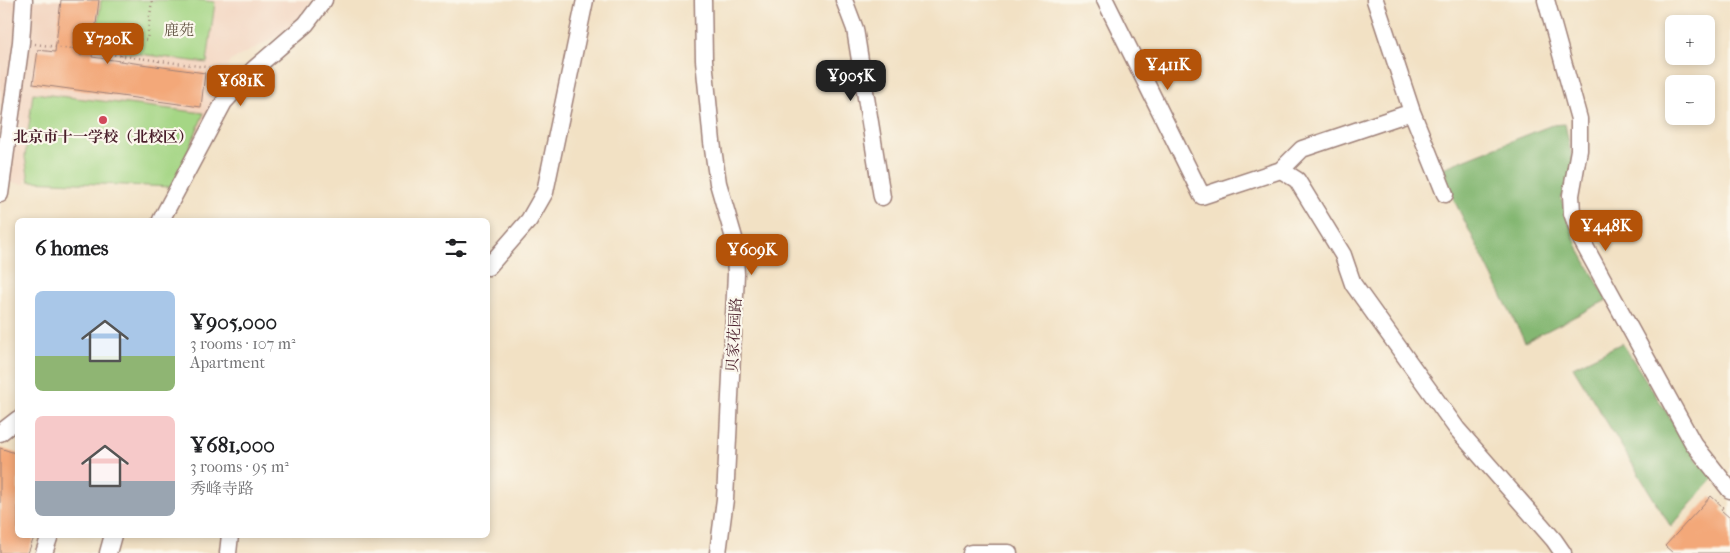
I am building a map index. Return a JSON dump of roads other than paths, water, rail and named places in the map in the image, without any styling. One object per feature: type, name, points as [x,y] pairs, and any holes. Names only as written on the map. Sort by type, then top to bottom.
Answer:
[{"type":"street","points":[[0,194],[21,42],[24,0]]},
{"type":"street","points":[[162,218],[224,102],[254,69],[306,24],[324,0]]},
{"type":"street","points":[[490,266],[529,220],[544,192],[585,0]]},
{"type":"street","name":"贝家花园路","points":[[703,0],[704,60],[712,142],[718,182],[734,238],[736,268],[725,492],[718,553]]},
{"type":"street","points":[[844,0],[855,29],[882,197]]},
{"type":"street","points":[[1105,0],[1202,196],[1281,170],[1302,149],[1412,112]]},
{"type":"street","points":[[1375,0],[1412,112],[1445,194]]},
{"type":"street","points":[[1546,0],[1578,119],[1579,150],[1571,195],[1572,213],[1582,241],[1692,443],[1730,490]]},
{"type":"street","points":[[1281,170],[1297,180],[1343,255],[1353,284],[1457,429],[1554,540],[1563,553]]},
{"type":"street","points":[[0,434],[15,422]]},
{"type":"street","points":[[44,553],[49,538]]},
{"type":"street","points":[[108,553],[111,538]]},
{"type":"street","points":[[228,553],[230,538]]},
{"type":"street","points":[[971,553],[1009,553]]},
{"type":"place","name":"北京市十一学校（北校区）","points":[[103,120]]},
{"type":"park label","name":"鹿苑","points":[[179,30]]}]
